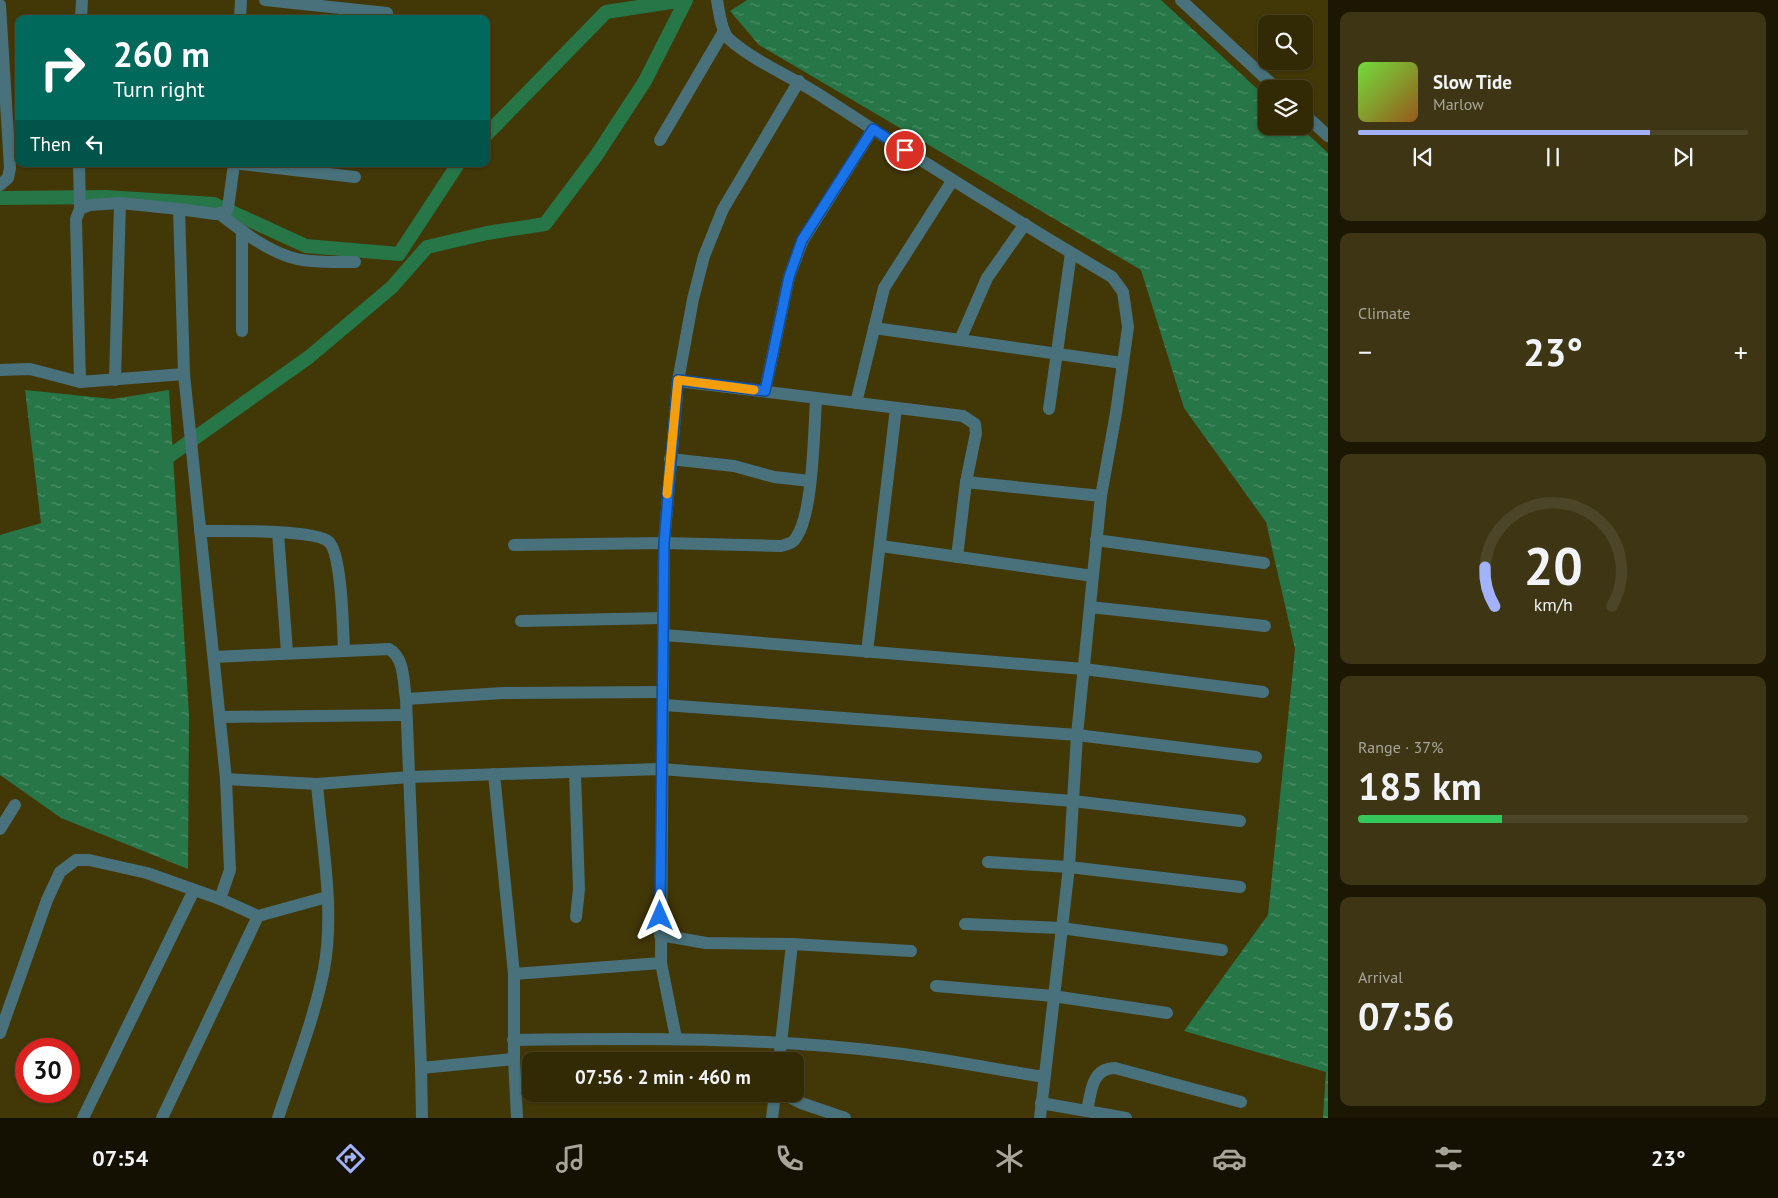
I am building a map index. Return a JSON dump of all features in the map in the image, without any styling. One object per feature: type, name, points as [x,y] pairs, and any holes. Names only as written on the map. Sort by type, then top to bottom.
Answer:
[{"type":"street","points":[[81,15],[82,0]]},
{"type":"street","points":[[240,15],[241,0]]},
{"type":"street","points":[[265,0],[387,13]]},
{"type":"street","points":[[1181,0],[1267,80]]},
{"type":"street","points":[[717,1],[724,31],[728,38],[748,53],[799,81],[952,181],[1112,277],[1123,292],[1128,328],[1116,413],[1101,496],[1096,540],[1077,735],[1069,867],[1040,1118]]},
{"type":"street","points":[[0,5],[10,168],[8,178],[0,185]]},
{"type":"street","points":[[660,140],[724,31]]},
{"type":"street","points":[[676,1038],[660,963],[660,935],[664,543],[678,380],[693,299],[704,256],[723,209],[799,81]]},
{"type":"street","points":[[1313,122],[1328,136]]},
{"type":"street","points":[[765,391],[789,277],[802,240],[873,129]]},
{"type":"street","points":[[79,167],[80,209],[76,229],[80,382]]},
{"type":"street","points":[[225,211],[233,167]]},
{"type":"street","points":[[267,167],[355,177]]},
{"type":"street","points":[[856,403],[884,288],[952,181]]},
{"type":"street","points":[[80,209],[90,205],[120,203],[179,209],[225,211],[242,231],[283,254],[298,259],[355,262]]},
{"type":"street","points":[[115,380],[120,203]]},
{"type":"street","points":[[179,209],[184,374],[226,780],[230,870],[220,899]]},
{"type":"street","points":[[960,340],[987,278],[1025,224]]},
{"type":"street","points":[[242,231],[242,331]]},
{"type":"street","points":[[1049,409],[1071,253]]},
{"type":"street","points":[[874,328],[1057,352],[1122,363]]},
{"type":"street","points":[[0,370],[30,369],[80,382],[184,374]]},
{"type":"street","points":[[678,380],[816,399],[963,416],[975,424],[976,433],[966,482],[957,556]]},
{"type":"street","points":[[514,545],[664,543],[781,546],[790,544],[797,538],[802,526],[810,481],[816,399]]},
{"type":"street","points":[[867,652],[896,408]]},
{"type":"street","points":[[670,459],[728,465],[774,477],[810,481]]},
{"type":"street","points":[[966,482],[1101,496]]},
{"type":"street","points":[[200,530],[323,537],[330,543],[337,557],[344,651]]},
{"type":"street","points":[[278,533],[287,652]]},
{"type":"street","points":[[1096,540],[1264,563]]},
{"type":"street","points":[[881,546],[1093,576]]},
{"type":"street","points":[[1090,607],[1265,626]]},
{"type":"street","points":[[521,621],[663,618]]},
{"type":"street","points":[[664,635],[1084,669],[1263,692]]},
{"type":"street","points":[[214,657],[287,652],[389,649],[396,653],[401,663],[406,699],[410,777],[422,1068],[422,1118]]},
{"type":"street","points":[[406,699],[504,693],[663,699],[1077,735],[1256,757]]},
{"type":"street","points":[[220,717],[406,714]]},
{"type":"street","points":[[226,780],[318,784],[410,777],[661,770],[1073,801],[1240,821]]},
{"type":"street","points":[[575,773],[579,889],[576,917]]},
{"type":"street","points":[[494,774],[514,974],[513,1040],[517,1118]]},
{"type":"street","points":[[278,1118],[312,1014],[324,968],[327,897],[318,784]]},
{"type":"street","points":[[0,829],[15,805]]},
{"type":"street","points":[[0,1034],[47,900],[60,872],[76,860],[89,860],[147,873],[220,899],[258,916],[327,897]]},
{"type":"street","points":[[988,862],[1069,867],[1240,887]]},
{"type":"street","points":[[82,1118],[194,890]]},
{"type":"street","points":[[162,1118],[258,916]]},
{"type":"street","points":[[965,924],[1061,928],[1222,950]]},
{"type":"street","points":[[660,935],[706,943],[792,944],[911,951]]},
{"type":"street","points":[[779,1052],[792,944]]},
{"type":"street","points":[[514,974],[660,963]]},
{"type":"street","points":[[936,986],[1053,996],[1167,1013]]},
{"type":"street","points":[[513,1040],[676,1038],[780,1044],[895,1053],[1044,1077]]},
{"type":"street","points":[[422,1068],[514,1059]]},
{"type":"street","points":[[1087,1111],[1094,1079],[1100,1071],[1107,1068],[1115,1068],[1241,1102]]},
{"type":"street","points":[[772,1118],[774,1102]]},
{"type":"street","points":[[801,1102],[845,1118]]},
{"type":"street","points":[[1041,1103],[1126,1118]]},
{"type":"water","points":[[747,0],[1161,0],[1258,90],[1258,135],[1309,135],[1328,153],[1328,1118],[1323,1118],[1326,1072],[1184,1031],[1268,915],[1295,649],[1266,522],[1184,408],[1141,270],[759,45],[730,11]]},
{"type":"water","points":[[25,390],[113,399],[169,390],[189,715],[188,869],[61,818],[0,775],[0,535],[41,523]]},
{"type":"waterway","points":[[490,131],[606,12],[684,0]]},
{"type":"waterway","points":[[158,464],[309,357],[392,287],[427,247],[487,233],[545,224],[596,156],[645,81],[686,0]]},
{"type":"waterway","points":[[0,198],[106,197],[214,204],[306,246],[399,254],[456,167]]},
{"type":"slow traffic","points":[[667,494],[678,380],[754,390]]},
{"type":"route","points":[[660,916],[661,770],[664,705],[662,692],[664,543],[678,380],[765,391],[789,277],[802,240],[873,129],[905,150]]}]
